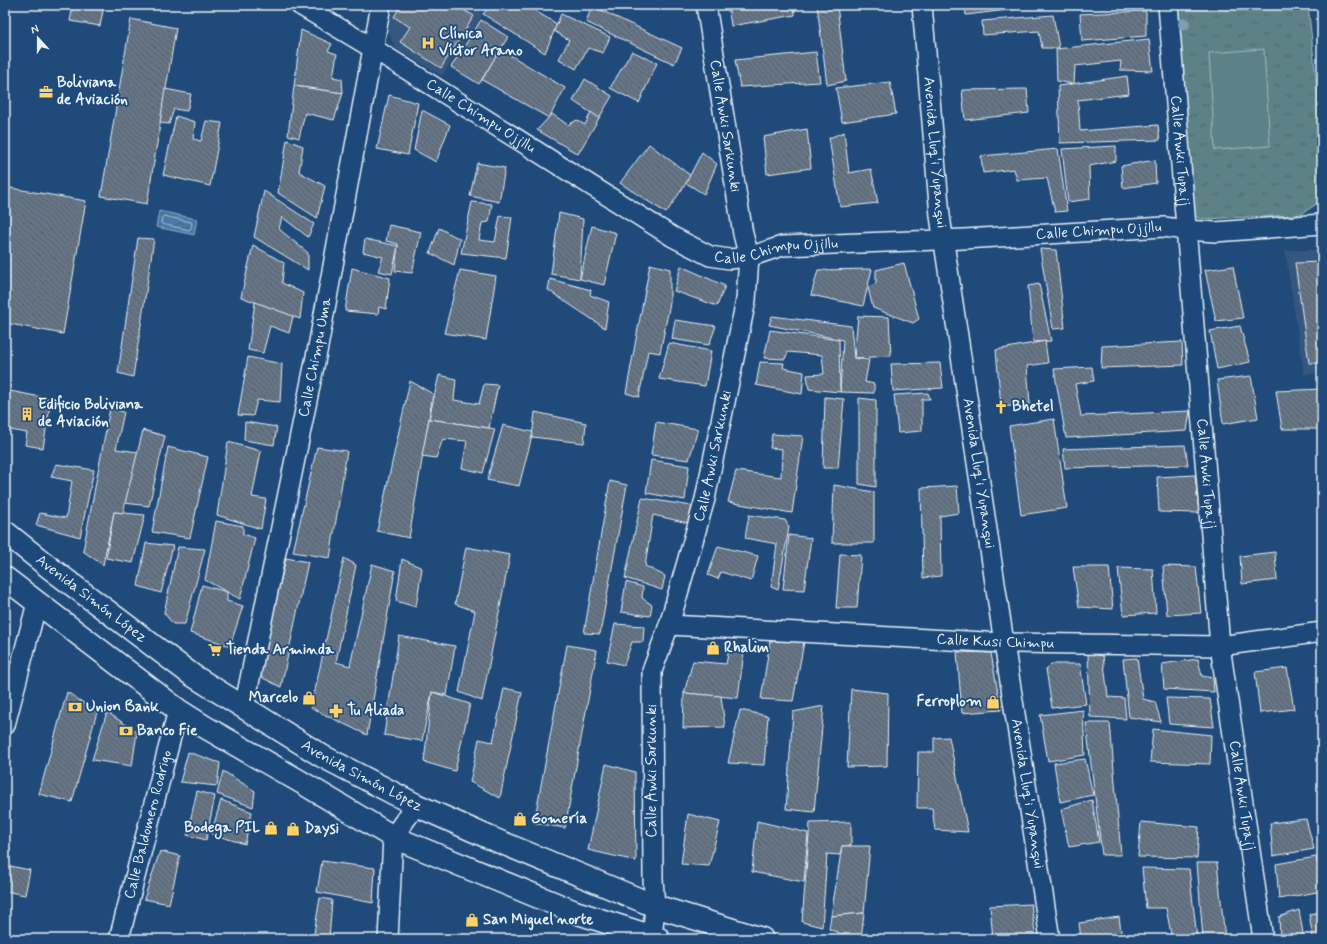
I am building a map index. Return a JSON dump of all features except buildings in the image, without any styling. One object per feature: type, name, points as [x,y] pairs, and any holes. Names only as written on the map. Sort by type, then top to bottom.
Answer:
[{"type":"main road","name":"Avenida Simón López","points":[[5,532],[50,568],[192,675],[322,756],[416,804],[488,837],[655,906],[762,939]]},
{"type":"main road","points":[[5,578],[178,710],[205,728],[301,782],[393,837],[575,912],[654,938]]},
{"type":"street","name":"Calle Chimpu Ojjllu","points":[[300,5],[374,49],[689,246],[710,256],[730,259],[749,257],[782,246],[964,239],[1164,227],[1215,232],[1322,224]]},
{"type":"street","name":"Calle Chimpu Uma","points":[[244,708],[318,347],[381,5]]},
{"type":"street","name":"Calle Awki Sarkunki","points":[[654,938],[655,906],[653,879],[652,671],[669,625],[705,499],[746,300],[749,257],[743,234],[706,5]]},
{"type":"street","name":"Avenida Lluq'i Yupanqui","points":[[922,5],[940,216],[1050,939]]},
{"type":"street","name":"Calle Awki Tupajj","points":[[1168,5],[1220,646],[1263,939]]},
{"type":"street","points":[[5,725],[37,603]]},
{"type":"street","name":"Calle Kusi Chimpu","points":[[669,625],[1004,643],[1220,646],[1322,632]]},
{"type":"street","name":"Calle Baldomero Rodrigo","points":[[119,939],[178,710]]},
{"type":"street","points":[[388,939],[393,837],[416,804]]},
{"type":"shaded area","name":"Clínica Víctor Arano","points":[[393,5],[470,5],[483,14],[442,76],[395,48],[388,30]]},
{"type":"shaded area","points":[[1285,250],[1315,250],[1322,255],[1322,373],[1304,374]]},
{"type":"green space","points":[[1176,5],[1308,5],[1322,132],[1322,195],[1315,205],[1303,213],[1296,215],[1203,219],[1198,218],[1194,214]]},
{"type":"green space","points":[[1264,49],[1270,146],[1215,150],[1209,53]]},
{"type":"water","points":[[159,211],[197,219],[194,235],[156,227]]},
{"type":"place","name":"Clínica Víctor Arano","points":[[428,43]]},
{"type":"place","name":"Boliviana de Aviación","points":[[46,92]]},
{"type":"place","name":"Bhetel","points":[[1001,407]]},
{"type":"place","name":"Edificio Boliviana de Aviación","points":[[27,414]]},
{"type":"place","name":"Rhalim","points":[[713,648]]},
{"type":"place","name":"Tienda Arminda","points":[[215,650]]},
{"type":"place","name":"Marcelo","points":[[309,698]]},
{"type":"place","name":"Ferroplom","points":[[993,702]]},
{"type":"place","name":"Union Bank","points":[[75,707]]},
{"type":"place","name":"Tu Aliada","points":[[336,711]]},
{"type":"place","name":"Banco Fie","points":[[126,731]]},
{"type":"place","name":"Gomería","points":[[520,819]]},
{"type":"place","name":"Bodega PIL","points":[[271,828]]},
{"type":"place","name":"Daysi","points":[[293,829]]},
{"type":"place","name":"San Miguel norte","points":[[472,920]]}]
